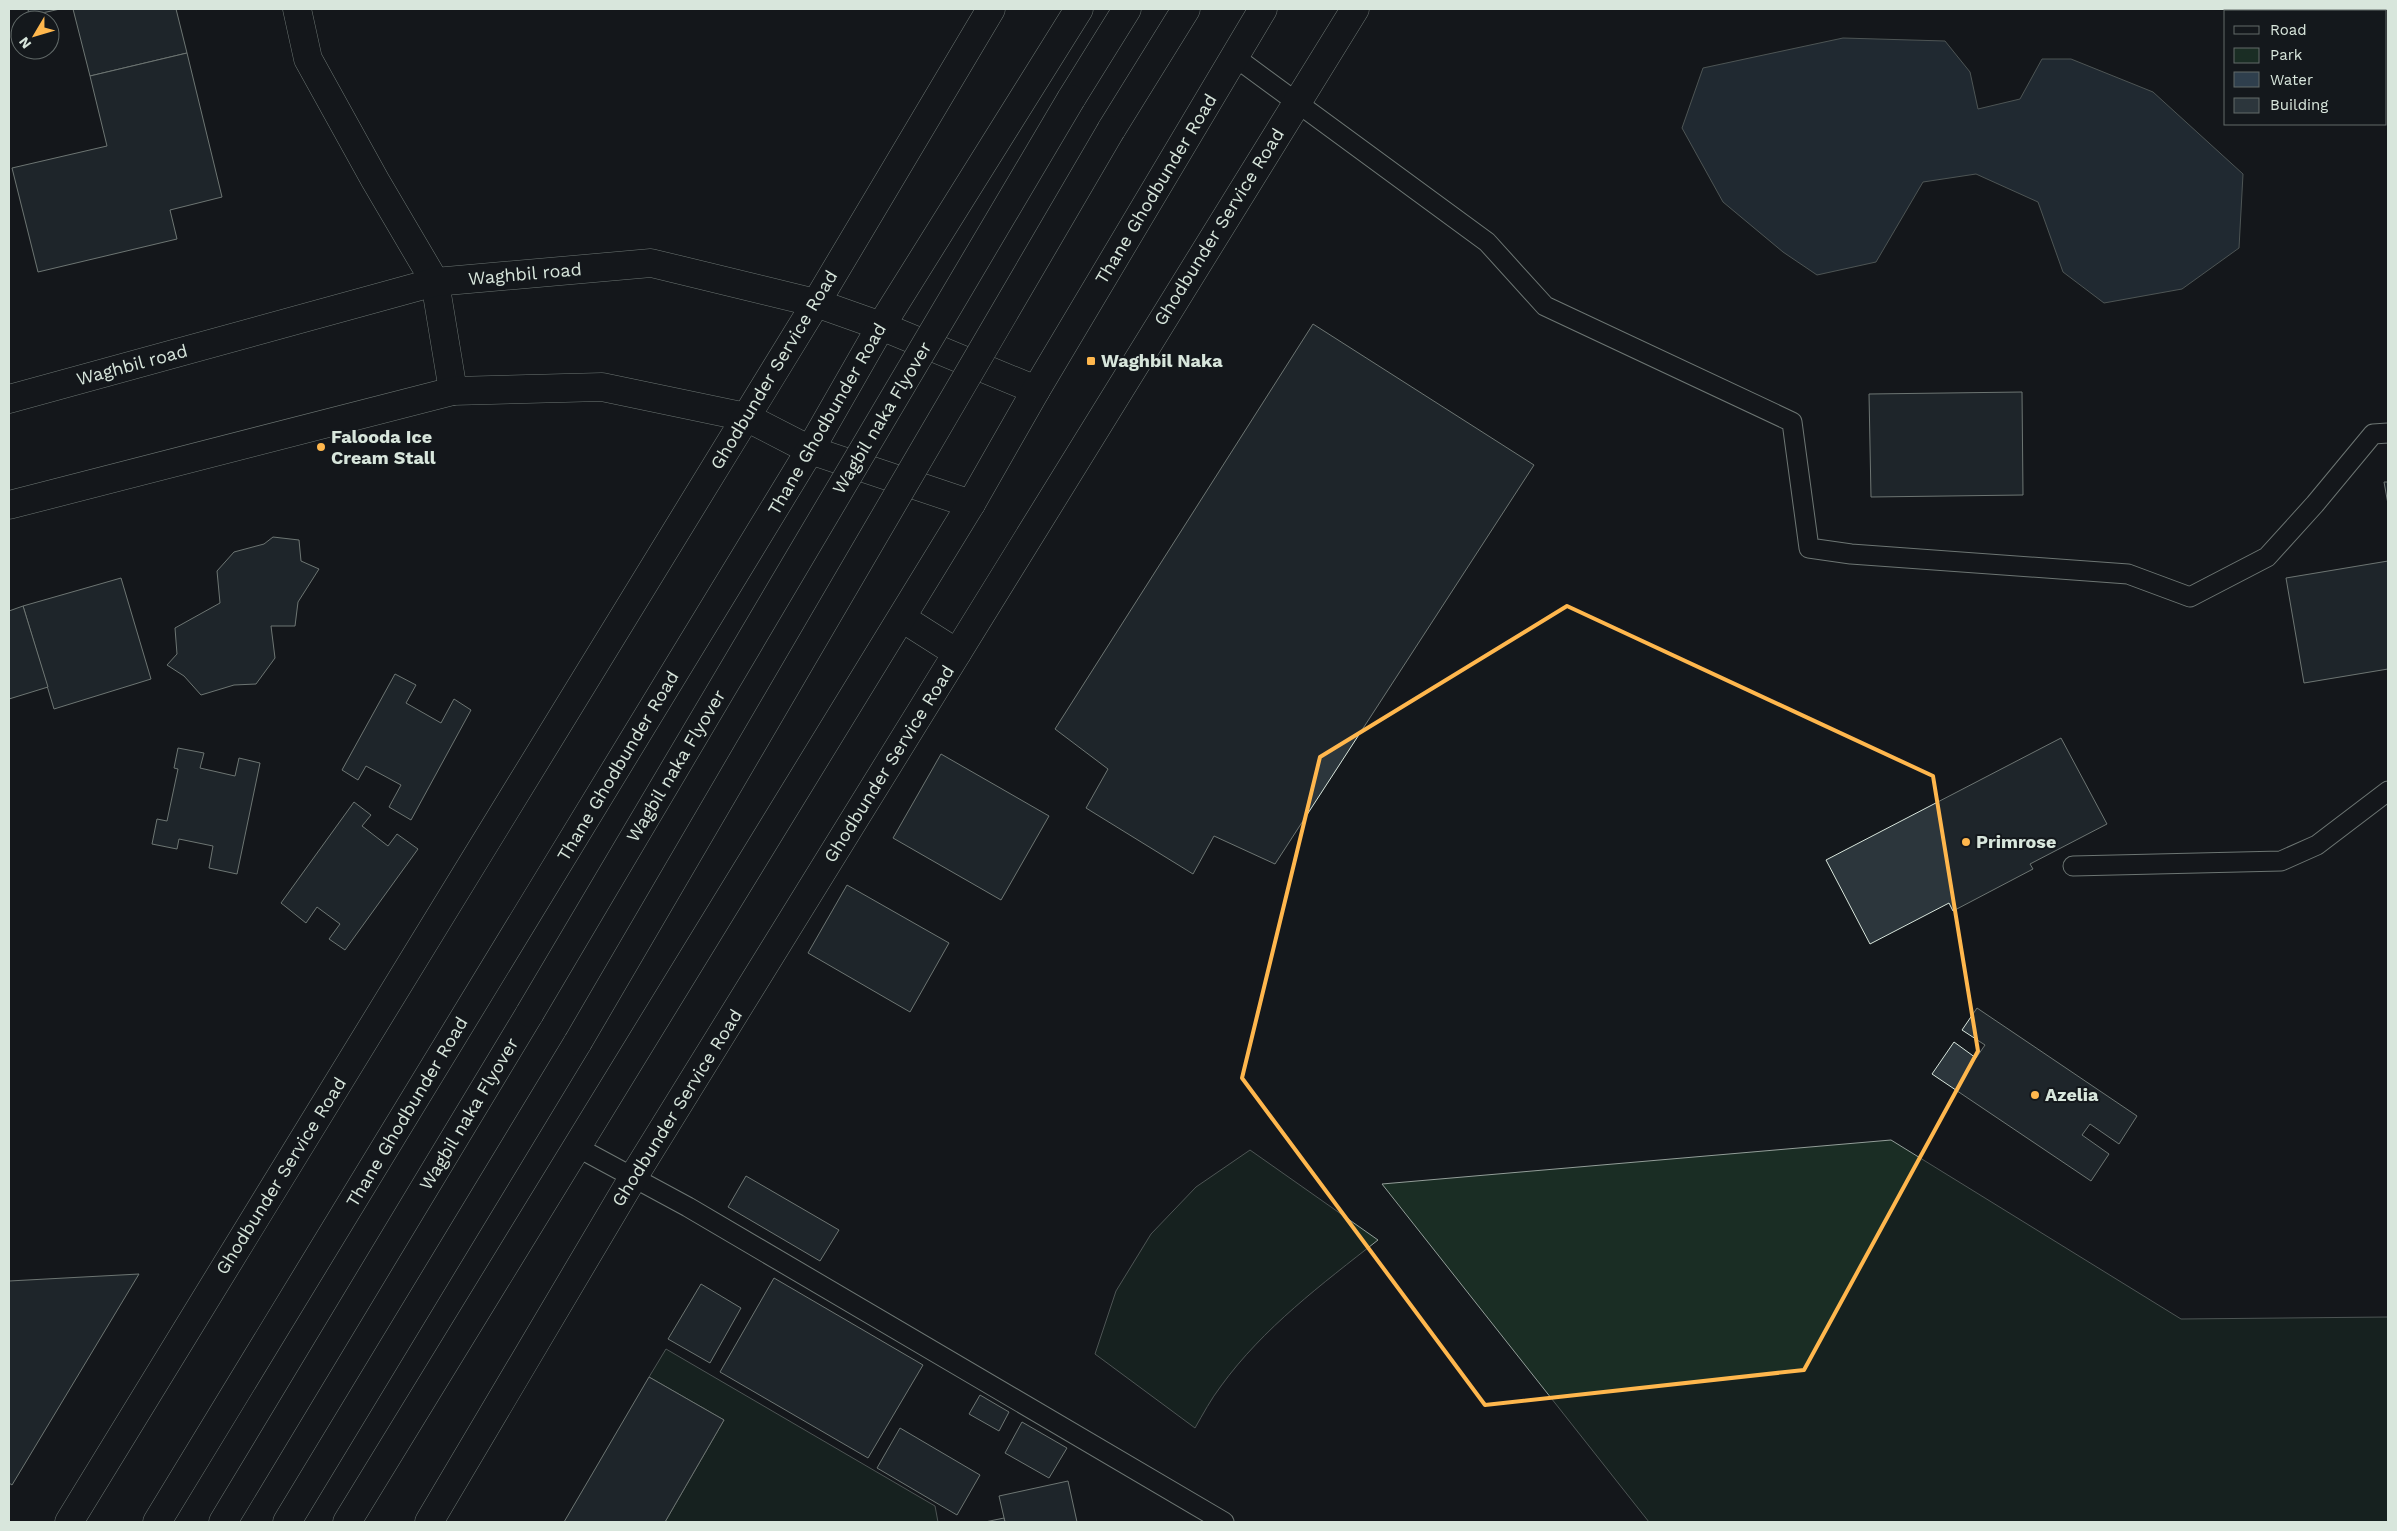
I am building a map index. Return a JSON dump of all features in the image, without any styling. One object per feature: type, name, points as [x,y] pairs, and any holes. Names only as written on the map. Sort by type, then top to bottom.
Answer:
[{"type":"main road","points":[[297,9],[308,59],[370,172],[435,282],[453,391]]},
{"type":"main road","name":"Ghodbunder Service Road","points":[[68,1522],[816,303],[991,9]]},
{"type":"main road","name":"Thane Ghodbunder Road","points":[[157,1522],[810,450],[881,326],[1079,9]]},
{"type":"main road","name":"Wagbil naka Flyover","points":[[223,1522],[535,1004],[1071,99],[1127,9]]},
{"type":"main road","points":[[287,1522],[583,1034],[1112,130],[1186,9]]},
{"type":"main road","name":"Thane Ghodbunder Road","points":[[347,1522],[902,618],[1263,9]]},
{"type":"main road","name":"Ghodbunder Service Road","points":[[429,1522],[634,1176],[1355,9]]},
{"type":"main road","name":"Waghbil road","points":[[9,399],[435,282],[651,263],[816,303],[881,326],[1036,390]]},
{"type":"main road","points":[[9,505],[453,391],[602,387],[746,417],[810,450],[971,504]]},
{"type":"main road","points":[[902,618],[957,653]]},
{"type":"lane","points":[[1235,57],[1487,242],[1545,306],[1792,422],[1809,548],[1851,554],[2128,574],[2190,597],[2267,557],[2315,504],[2373,434],[2388,432]]},
{"type":"lane","points":[[2073,866],[2282,861],[2317,845],[2388,792]]},
{"type":"lane","points":[[577,1147],[634,1176],[1224,1522]]},
{"type":"highlighted area","points":[[1567,606],[1933,776],[1978,1051],[1804,1370],[1485,1405],[1242,1078],[1320,757]]},
{"type":"green space","points":[[1891,1140],[2181,1319],[2388,1317],[2388,1522],[1649,1522],[1382,1184]]},
{"type":"green space","points":[[1250,1150],[1378,1240],[1294,1308],[1255,1345],[1217,1391],[1195,1428],[1095,1354],[1116,1291],[1151,1234],[1196,1187]]},
{"type":"green space","points":[[666,1349],[935,1506],[938,1522],[665,1522],[724,1420],[649,1377]]},
{"type":"water","points":[[1843,38],[1945,41],[1970,72],[1978,109],[2020,99],[2042,59],[2071,59],[2153,92],[2243,174],[2239,248],[2182,289],[2104,303],[2063,272],[2038,202],[1976,174],[1923,182],[1876,262],[1817,275],[1783,252],[1723,202],[1682,128],[1703,68]]},
{"type":"building","points":[[28,9],[60,9],[56,10]]},
{"type":"building","points":[[73,9],[176,9],[187,53],[90,76]]},
{"type":"building","points":[[187,53],[222,197],[170,210],[177,239],[38,272],[12,168],[107,146],[90,76]]},
{"type":"building","points":[[1313,324],[1534,465],[1275,864],[1214,836],[1193,874],[1086,808],[1108,769],[1055,729]]},
{"type":"building","points":[[2022,392],[2023,495],[1871,497],[1869,394]]},
{"type":"building","points":[[2384,482],[2388,482],[2388,504]]},
{"type":"building","points":[[273,537],[299,540],[301,561],[319,569],[298,602],[295,626],[271,626],[275,658],[256,684],[234,685],[201,695],[184,676],[167,665],[177,654],[175,628],[220,603],[217,571],[234,552],[264,544]]},
{"type":"building","points":[[2388,561],[2388,669],[2304,683],[2286,578]]},
{"type":"building","points":[[121,578],[151,679],[54,709],[23,606]]},
{"type":"building","points":[[23,606],[48,687],[9,699],[9,611]]},
{"type":"building","points":[[395,674],[416,685],[406,703],[441,723],[454,699],[471,710],[411,820],[389,807],[401,785],[366,766],[358,780],[342,770]]},
{"type":"building","name":"Primrose","points":[[2061,738],[2107,824],[2030,864],[2033,869],[1953,911],[1949,903],[1870,944],[1826,860]]},
{"type":"building","points":[[178,748],[204,753],[200,768],[235,776],[239,758],[260,763],[237,874],[209,868],[213,846],[179,839],[177,849],[152,844],[157,819],[167,821],[178,769],[174,768]]},
{"type":"building","points":[[941,754],[1049,816],[1001,900],[893,838]]},
{"type":"building","points":[[354,802],[371,815],[362,826],[388,846],[397,834],[418,849],[345,950],[329,939],[340,924],[317,907],[306,923],[281,903]]},
{"type":"building","points":[[847,885],[949,943],[910,1012],[808,953]]},
{"type":"building","name":"Azelia","points":[[1977,1008],[2137,1116],[2119,1144],[2090,1124],[2082,1135],[2109,1154],[2091,1181],[1932,1074],[1954,1042],[1976,1058],[1985,1045],[1962,1030]]},
{"type":"building","points":[[746,1176],[839,1230],[820,1261],[728,1207]]},
{"type":"building","points":[[139,1274],[12,1485],[9,1483],[9,1281]]},
{"type":"building","points":[[774,1278],[923,1365],[868,1458],[720,1372]]},
{"type":"building","points":[[701,1284],[741,1308],[710,1363],[668,1339]]},
{"type":"building","points":[[649,1377],[724,1420],[665,1522],[564,1522]]},
{"type":"building","points":[[980,1395],[1009,1412],[999,1431],[969,1414]]},
{"type":"building","points":[[1022,1422],[1067,1448],[1049,1478],[1005,1453]]},
{"type":"building","points":[[900,1428],[980,1475],[957,1515],[877,1468]]},
{"type":"building","points":[[1068,1481],[1077,1522],[1005,1522],[999,1496]]},
{"type":"building","points":[[1004,1518],[1005,1522],[985,1522]]},
{"type":"place","name":"Waghbil Naka","points":[[1091,361]]},
{"type":"place","name":"Falooda Ice Cream Stall","points":[[321,447]]},
{"type":"place","name":"Primrose","points":[[1966,842]]},
{"type":"place","name":"Azelia","points":[[2035,1095]]}]
